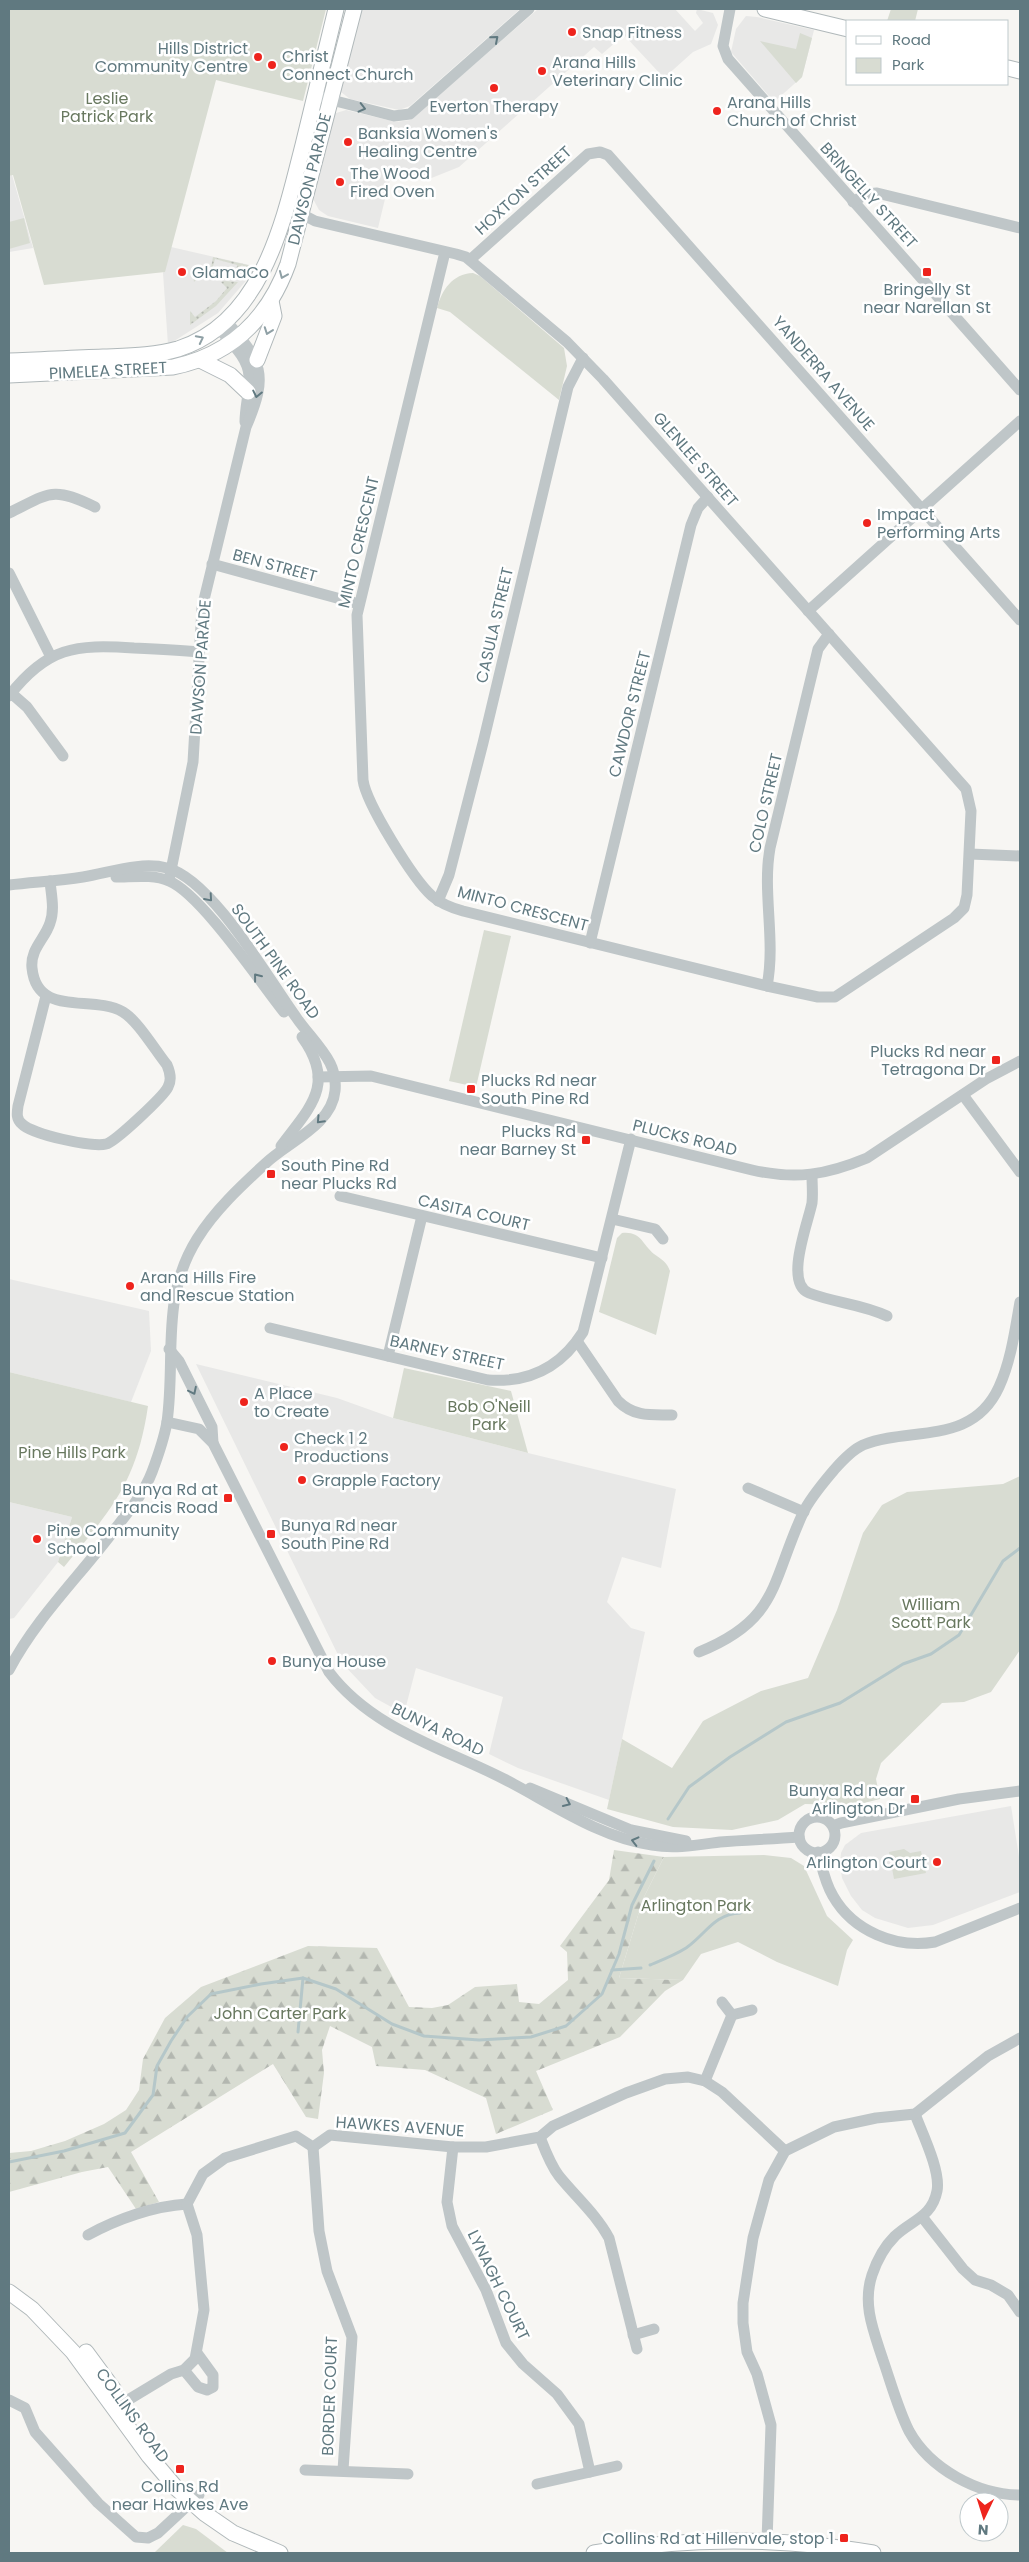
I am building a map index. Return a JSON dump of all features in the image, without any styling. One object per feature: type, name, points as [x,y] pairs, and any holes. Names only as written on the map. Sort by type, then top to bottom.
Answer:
[{"type":"main road","name":"DAWSON PARADE","points":[[236,340],[259,318],[271,301],[288,264],[301,214],[336,9]]},
{"type":"main road","name":"DAWSON PARADE","points":[[222,324],[246,296],[265,266],[279,235],[322,97],[354,9]]},
{"type":"main road","points":[[765,9],[846,29]]},
{"type":"main road","points":[[257,360],[274,316],[271,301]]},
{"type":"main road","name":"PIMELEA STREET","points":[[9,361],[158,353],[188,345],[222,324]]},
{"type":"main road","name":"PIMELEA STREET","points":[[9,375],[160,369],[200,360],[236,340]]},
{"type":"main road","points":[[200,360],[233,377],[248,392]]},
{"type":"main road","name":"COLLINS ROAD","points":[[9,2280],[37,2301],[67,2329],[100,2368],[122,2403],[195,2498]]},
{"type":"main road","name":"COLLINS ROAD","points":[[9,2292],[32,2309],[86,2367],[164,2476],[262,2545],[280,2553]]},
{"type":"main road","points":[[594,2553],[670,2544],[767,2541],[813,2544],[873,2553]]},
{"type":"street","points":[[322,97],[394,116],[410,114],[529,9]]},
{"type":"street","name":"BRINGELLY STREET","points":[[730,9],[723,42],[725,56],[1020,390]]},
{"type":"street","name":"HOXTON STREET","points":[[471,259],[585,156],[592,152],[600,152]]},
{"type":"street","name":"YANDERRA AVENUE","points":[[600,152],[616,162],[1020,620]]},
{"type":"street","points":[[853,202],[866,194],[877,193],[1020,228]]},
{"type":"street","name":"GLENLEE STREET","points":[[288,204],[301,214],[318,221],[471,259],[583,358],[966,789],[971,811],[970,854]]},
{"type":"street","name":"MINTO CRESCENT","points":[[445,252],[359,604],[356,630],[364,788],[370,803],[419,881],[438,900],[463,911],[767,986],[824,998],[843,992],[960,914],[966,902],[970,854]]},
{"type":"street","name":"DAWSON PARADE","points":[[170,874],[193,762],[202,608],[246,426],[254,408],[259,382],[260,370],[257,360],[222,324]]},
{"type":"street","name":"DAWSON PARADE","points":[[236,340],[248,368],[248,392],[245,407],[246,426]]},
{"type":"street","name":"CASULA STREET","points":[[438,900],[448,875],[482,743],[568,386],[583,358]]},
{"type":"street","points":[[808,611],[1020,421]]},
{"type":"street","points":[[9,513],[54,492],[70,495],[95,507]]},
{"type":"street","name":"CAWDOR STREET","points":[[590,943],[691,525],[698,508],[708,497]]},
{"type":"street","name":"BEN STREET","points":[[212,564],[359,604]]},
{"type":"street","points":[[9,573],[51,657]]},
{"type":"street","name":"COLO STREET","points":[[767,986],[770,965],[768,872],[770,848],[818,649],[829,634]]},
{"type":"street","points":[[63,756],[27,707],[10,695],[32,670],[51,657],[88,646],[199,652]]},
{"type":"street","points":[[970,854],[1020,856]]},
{"type":"street","name":"SOUTH PINE ROAD","points":[[9,885],[79,878],[148,866],[197,885],[232,928],[326,1056],[334,1076],[334,1096],[325,1114],[306,1132],[276,1153]]},
{"type":"street","name":"SOUTH PINE ROAD","points":[[9,1670],[20,1650],[136,1501],[151,1476],[161,1448],[167,1422],[172,1310],[176,1288],[190,1252],[209,1221],[223,1204],[276,1153],[311,1108],[317,1092],[318,1077],[311,1050],[297,1029],[205,912],[170,874]]},
{"type":"street","points":[[46,996],[18,1106],[18,1118],[23,1126],[32,1131],[89,1144],[108,1144],[119,1137],[165,1092],[170,1079],[168,1068],[131,1019],[122,1011],[46,996],[36,985],[31,966],[34,950],[52,918],[50,881]]},
{"type":"street","name":"PLUCKS ROAD","points":[[318,1077],[371,1076],[776,1175],[812,1176],[846,1167],[867,1158],[986,1079],[1020,1061]]},
{"type":"street","points":[[963,1095],[1020,1172]]},
{"type":"street","name":"BARNEY STREET","points":[[270,1328],[488,1380],[506,1381],[522,1379],[555,1365],[583,1332],[630,1140]]},
{"type":"street","points":[[812,1176],[812,1201],[797,1268],[798,1280],[807,1292],[871,1309],[887,1316]]},
{"type":"street","name":"CASITA COURT","points":[[340,1196],[602,1258]]},
{"type":"street","points":[[388,1356],[422,1216]]},
{"type":"street","points":[[612,1218],[655,1230],[663,1239]]},
{"type":"street","points":[[699,1652],[721,1643],[747,1626],[768,1601],[776,1586],[804,1512],[835,1468],[861,1446],[898,1435],[954,1429],[973,1418],[986,1406],[998,1389],[1004,1375],[1019,1316],[1020,1302]]},
{"type":"street","points":[[577,1341],[618,1401],[626,1409],[647,1415],[672,1415]]},
{"type":"street","name":"BUNYA ROAD","points":[[169,1349],[179,1361],[212,1428],[213,1443]]},
{"type":"street","name":"BUNYA ROAD","points":[[167,1422],[200,1430],[213,1443],[329,1672],[354,1701],[392,1727],[505,1780],[550,1806],[628,1840],[652,1846],[689,1847],[718,1842],[799,1837]]},
{"type":"street","points":[[748,1488],[804,1512]]},
{"type":"street","points":[[9,1644],[20,1650]]},
{"type":"street","points":[[832,1826],[841,1822],[950,1801],[1020,1791]]},
{"type":"street","points":[[820,1817],[829,1822],[834,1832],[832,1843],[818,1852],[808,1850],[799,1837],[801,1826],[809,1819],[820,1817]]},
{"type":"street","points":[[818,1852],[833,1896],[844,1911],[858,1925],[894,1941],[922,1944],[935,1942],[1020,1908]]},
{"type":"street","points":[[722,2002],[732,2014]]},
{"type":"street","points":[[732,2014],[752,2010]]},
{"type":"street","points":[[705,2081],[732,2014]]},
{"type":"street","points":[[767,2541],[771,2426],[757,2374],[747,2352],[743,2324],[743,2303],[753,2238],[769,2180],[785,2151],[834,2127],[876,2118],[915,2114],[988,2056],[1020,2038]]},
{"type":"street","name":"HAWKES AVENUE","points":[[314,2148],[330,2134],[453,2147],[486,2147],[540,2137],[552,2126],[585,2111],[665,2079],[688,2077],[705,2081],[740,2108],[785,2151]]},
{"type":"street","points":[[915,2114],[935,2172],[938,2188],[936,2197],[923,2218],[907,2226],[883,2251],[871,2278],[868,2297],[871,2322],[904,2420],[924,2452],[958,2478],[996,2492],[1020,2495]]},
{"type":"street","points":[[122,2403],[171,2374],[184,2370],[192,2363],[197,2353],[204,2310],[197,2236],[187,2204],[203,2174],[225,2158],[296,2136],[314,2148]]},
{"type":"street","points":[[540,2137],[546,2154],[559,2175],[600,2222],[609,2238],[637,2349]]},
{"type":"street","name":"LYNAGH COURT","points":[[453,2147],[448,2202],[452,2226],[486,2290],[506,2343],[523,2364],[557,2394],[579,2424],[590,2472]]},
{"type":"street","name":"BORDER COURT","points":[[314,2148],[319,2231],[327,2271],[352,2337],[342,2470]]},
{"type":"street","points":[[88,2235],[99,2229],[166,2205],[187,2204]]},
{"type":"street","points":[[923,2218],[963,2269],[975,2280],[991,2285],[1008,2295],[1020,2312]]},
{"type":"street","points":[[633,2335],[654,2329]]},
{"type":"street","points":[[184,2370],[200,2389],[207,2390],[213,2387],[213,2375],[197,2353]]},
{"type":"street","points":[[9,2400],[25,2408],[35,2432],[98,2502],[136,2537],[152,2536],[195,2498]]},
{"type":"street","points":[[537,2484],[617,2466]]},
{"type":"street","name":"BORDER COURT","points":[[305,2470],[408,2474]]},
{"type":"shaded area","points":[[358,9],[520,9],[410,106],[399,110],[350,99],[341,92],[340,88]]},
{"type":"shaded area","points":[[538,9],[675,9],[695,31],[703,23],[696,13],[697,9],[713,13],[718,25],[711,44],[693,52],[664,78],[624,35],[602,54],[594,47],[459,167],[424,181],[391,174],[378,228],[328,216],[319,210],[312,197],[333,114],[346,110],[396,122],[410,120]]},
{"type":"shaded area","points":[[746,16],[814,30],[802,77],[774,102],[731,52],[736,29]]},
{"type":"shaded area","points":[[12,175],[33,248],[9,252],[9,176]]},
{"type":"shaded area","points":[[171,247],[258,267],[218,313],[168,345],[163,273]]},
{"type":"shaded area","points":[[9,1279],[149,1311],[151,1351],[131,1402],[9,1372]]},
{"type":"shaded area","points":[[196,1364],[337,1398],[393,1418],[676,1489],[661,1568],[622,1557],[607,1602],[631,1628],[645,1632],[609,1800],[518,1768],[489,1754],[503,1697],[416,1668],[404,1714],[375,1698],[342,1663]]},
{"type":"shaded area","name":"Pine Community School","points":[[9,1502],[72,1517],[58,1562],[14,1618],[9,1619]]},
{"type":"shaded area","points":[[1011,1806],[1020,1863],[1020,1892],[933,1925],[908,1928],[875,1918],[862,1910],[851,1896],[842,1878],[841,1853],[845,1845],[861,1833]]},
{"type":"green space","name":"Leslie Patrick Park","points":[[9,9],[326,9],[303,101],[216,80],[165,272],[44,285],[13,175],[9,176]]},
{"type":"green space","points":[[891,9],[918,9],[915,20],[887,20]]},
{"type":"green space","points":[[800,33],[812,38],[802,77],[796,83],[760,41],[796,49]]},
{"type":"green space","points":[[24,218],[30,243],[9,249],[9,222]]},
{"type":"green space","points":[[213,257],[252,266],[244,275],[241,273],[245,268],[242,265],[236,272],[237,265],[215,259],[210,277],[208,278],[202,273],[194,282],[193,275],[198,271],[210,273]]},
{"type":"green space","points":[[473,273],[480,276],[564,348],[567,366],[559,400],[450,312],[437,308],[449,284],[459,276]]},
{"type":"green space","points":[[221,282],[238,282],[216,306],[190,325],[190,311],[195,317],[216,301],[227,288]]},
{"type":"green space","points":[[484,930],[511,936],[476,1087],[449,1081]]},
{"type":"green space","points":[[622,1233],[633,1234],[641,1239],[665,1263],[670,1271],[656,1335],[599,1312],[617,1238]]},
{"type":"green space","name":"Bob O'Neill Park","points":[[404,1368],[511,1391],[528,1453],[393,1418]]},
{"type":"green space","name":"Pine Hills Park","points":[[9,1372],[148,1406],[137,1455],[120,1494],[64,1567],[58,1562],[72,1517],[9,1502]]},
{"type":"green space","name":"William Scott Park","points":[[1020,1476],[1020,1650],[991,1692],[964,1702],[942,1703],[881,1763],[876,1779],[880,1799],[856,1805],[805,1804],[778,1820],[732,1830],[673,1827],[607,1809],[622,1739],[672,1768],[703,1721],[761,1691],[808,1678],[837,1610],[863,1533],[882,1505],[907,1492],[1003,1484]]},
{"type":"green space","points":[[904,1849],[910,1853],[921,1851],[926,1873],[894,1879],[889,1852]]},
{"type":"green space","name":"John Carter Park","points":[[614,1850],[664,1857],[643,1899],[619,1978],[683,1980],[665,1991],[620,2037],[536,2071],[553,2110],[496,2134],[486,2098],[425,2070],[376,2066],[372,2047],[330,2026],[322,2050],[324,2073],[318,2119],[306,2117],[273,2064],[131,2152],[159,2202],[136,2209],[108,2167],[82,2172],[9,2192],[9,2153],[31,2151],[65,2141],[104,2124],[126,2110],[139,2090],[143,2059],[165,2018],[201,1987],[308,1946],[377,1948],[409,2007],[432,2008],[448,2005],[475,1987],[517,1984],[519,2002],[539,2004],[568,1980],[567,1952],[560,1946],[609,1880]]},
{"type":"green space","name":"Arlington Park","points":[[764,1855],[791,1858],[804,1866],[827,1916],[853,1940],[847,1950],[838,1986],[777,1962],[738,1942],[701,1954],[683,1980],[619,1978],[643,1899],[664,1857]]},
{"type":"green space","points":[[183,2525],[196,2529],[228,2553],[154,2553]]},
{"type":"waterway","points":[[668,1819],[689,1787],[730,1757],[786,1722],[840,1703],[903,1664],[931,1654],[959,1635],[1003,1561],[1020,1548]]},
{"type":"waterway","points":[[9,2162],[64,2151],[125,2133],[153,2095],[157,2066],[171,2041],[187,2017],[211,1994],[303,1978],[336,1989],[392,2024],[424,2036],[479,2040],[531,2037],[566,2026],[602,1994],[619,1954],[632,1905],[654,1861]]},
{"type":"waterway","points":[[650,1965],[686,1948],[723,1917],[740,1913]]},
{"type":"waterway","points":[[612,1970],[641,1968]]},
{"type":"waterway","points":[[298,2032],[303,1978]]},
{"type":"place","name":"Snap Fitness","points":[[572,32]]},
{"type":"place","name":"Hills District Community Centre","points":[[258,57]]},
{"type":"place","name":"Christ Connect Church","points":[[272,65]]},
{"type":"place","name":"Arana Hills Veterinary Clinic","points":[[542,71]]},
{"type":"place","name":"Everton Therapy","points":[[494,88]]},
{"type":"place","name":"Arana Hills Church of Christ","points":[[717,111]]},
{"type":"place","name":"Banksia Women's Healing Centre","points":[[348,142]]},
{"type":"place","name":"The Wood Fired Oven","points":[[340,182]]},
{"type":"place","name":"GlamaCo","points":[[182,272]]},
{"type":"place","name":"Bringelly St near Narellan St","points":[[927,272]]},
{"type":"place","name":"Impact Performing Arts","points":[[867,523]]},
{"type":"place","name":"Plucks Rd near Tetragona Dr","points":[[996,1060]]},
{"type":"place","name":"Plucks Rd near South Pine Rd","points":[[471,1089]]},
{"type":"place","name":"Plucks Rd near Barney St","points":[[586,1140]]},
{"type":"place","name":"South Pine Rd near Plucks Rd","points":[[271,1174]]},
{"type":"place","name":"Arana Hills Fire and Rescue Station","points":[[130,1286]]},
{"type":"place","name":"A Place to Create","points":[[244,1402]]},
{"type":"place","name":"Check 1 2 Productions","points":[[284,1447]]},
{"type":"place","name":"Grapple Factory","points":[[302,1480]]},
{"type":"place","name":"Bunya Rd at Francis Road","points":[[228,1498]]},
{"type":"place","name":"Bunya Rd near South Pine Rd","points":[[271,1534]]},
{"type":"place","name":"Pine Community School","points":[[37,1539]]},
{"type":"place","name":"Bunya House","points":[[272,1661]]},
{"type":"place","name":"Bunya Rd near Arlington Dr","points":[[915,1799]]},
{"type":"place","name":"Arlington Court","points":[[937,1862]]},
{"type":"place","name":"Collins Rd near Hawkes Ave","points":[[180,2469]]},
{"type":"place","name":"Collins Rd at Hillenvale, stop 1","points":[[844,2538]]}]
